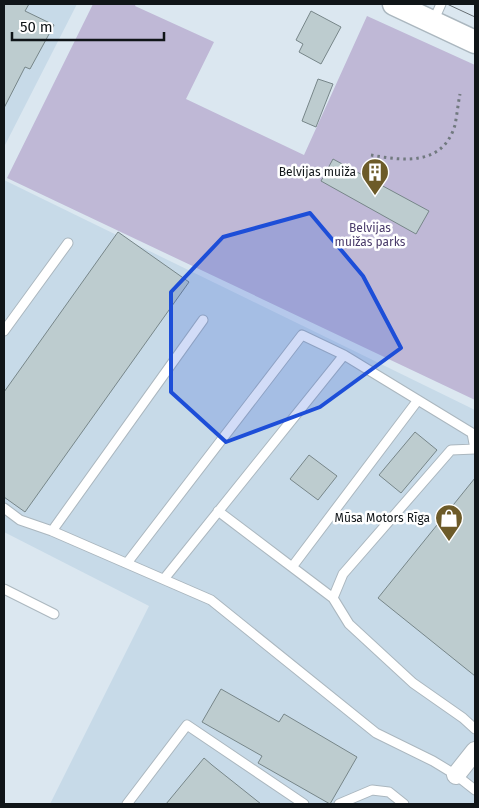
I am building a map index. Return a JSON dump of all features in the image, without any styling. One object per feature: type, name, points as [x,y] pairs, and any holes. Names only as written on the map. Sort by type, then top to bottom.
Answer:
[{"type":"street","points":[[394,4],[437,13],[475,42]]},
{"type":"street","points":[[456,775],[475,751]]},
{"type":"lane","points":[[4,331],[68,243]]},
{"type":"lane","points":[[52,531],[203,320]]},
{"type":"lane","points":[[127,563],[302,335],[344,355],[472,433],[475,449],[452,450],[397,510],[343,574],[333,598]]},
{"type":"lane","points":[[164,580],[344,355]]},
{"type":"lane","points":[[292,567],[418,400]]},
{"type":"lane","points":[[4,508],[20,520],[52,531],[211,600],[376,733],[434,761],[475,790]]},
{"type":"lane","points":[[218,511],[333,598],[349,624],[398,670],[475,729]]},
{"type":"lane","points":[[4,588],[54,614]]},
{"type":"lane","points":[[127,804],[187,725],[304,804]]},
{"type":"lane","points":[[339,804],[372,790],[389,792],[404,804]]},
{"type":"path","points":[[370,155],[398,160],[428,157],[443,148],[454,126],[460,94]]},
{"type":"highlighted area","points":[[310,213],[363,276],[401,348],[320,407],[226,442],[171,392],[171,292],[223,237]]},
{"type":"shaded area","points":[[4,4],[77,4],[4,147]]},
{"type":"shaded area","points":[[4,180],[475,410],[475,804],[50,804],[149,606],[4,532]]},
{"type":"green space","name":"Belvijas muižas parks","points":[[93,4],[136,4],[135,6],[214,42],[186,99],[304,155],[367,16],[475,65],[475,400],[7,178]]},
{"type":"building","points":[[4,4],[29,4],[25,11],[54,25],[30,69],[25,67],[4,108]]},
{"type":"building","points":[[311,11],[341,27],[321,64],[299,52],[303,44],[296,40]]},
{"type":"building","points":[[318,79],[333,84],[316,127],[302,121]]},
{"type":"building","name":"Belvijas muiža","points":[[333,159],[429,211],[416,234],[321,181]]},
{"type":"building","points":[[118,232],[189,282],[25,512],[4,497],[4,392]]},
{"type":"building","points":[[415,432],[437,450],[401,493],[379,475]]},
{"type":"building","points":[[309,455],[337,476],[318,500],[290,479]]},
{"type":"building","name":"Mūsa Motors Rīga","points":[[475,478],[475,676],[378,598]]},
{"type":"building","points":[[221,689],[279,722],[284,714],[357,757],[330,804],[258,763],[262,756],[202,722]]},
{"type":"building","points":[[204,758],[212,765],[261,804],[166,804]]},
{"type":"tram line","points":[[447,4],[475,17]]},
{"type":"place","name":"Belvijas muiža","points":[[375,196]]},
{"type":"place","name":"Mūsa Motors Rīga","points":[[449,542]]}]
